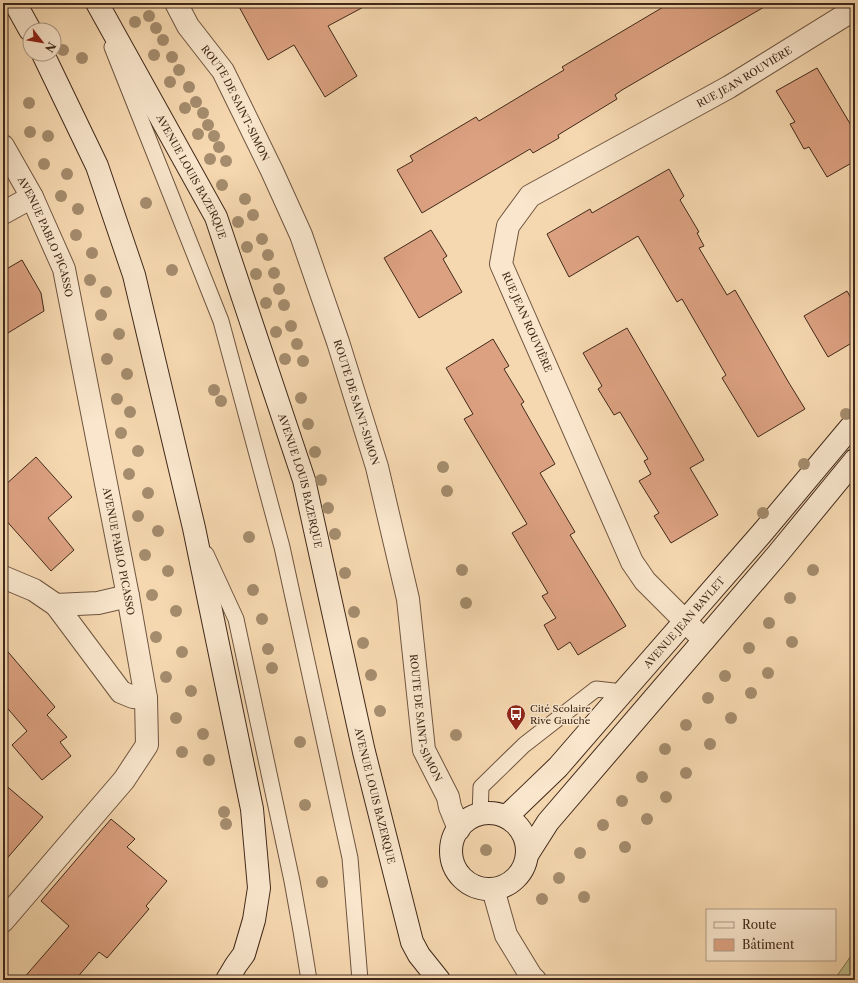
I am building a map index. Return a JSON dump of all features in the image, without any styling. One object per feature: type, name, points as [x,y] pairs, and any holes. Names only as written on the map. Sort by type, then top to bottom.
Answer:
[{"type":"street","points":[[15,3],[26,22]]},
{"type":"street","name":"AVENUE LOUIS BAZERQUE","points":[[95,3],[216,217],[304,480],[364,752],[412,942],[419,955],[439,980]]},
{"type":"street","name":"ROUTE DE SAINT-SIMON","points":[[176,3],[188,26],[223,70],[275,178],[301,235],[338,342],[378,467],[408,599],[424,750],[445,790],[459,829]]},
{"type":"street","name":"RUE JEAN ROUVIÈRE","points":[[704,640],[645,581],[632,562],[502,264],[508,226],[530,196],[729,87],[855,9]]},
{"type":"street","points":[[47,62],[98,166],[134,275],[194,528],[252,809],[259,888],[254,920],[244,954],[227,980]]},
{"type":"street","name":"AVENUE PABLO PICASSO","points":[[3,146],[32,197],[64,270],[128,596],[146,698],[147,745],[124,780],[3,921]]},
{"type":"street","points":[[3,213],[32,197]]},
{"type":"street","name":"AVENUE JEAN BAYLET","points":[[506,817],[558,767],[767,527],[855,422]]},
{"type":"street","points":[[527,854],[548,822],[777,555],[855,460]]},
{"type":"street","points":[[3,576],[34,590],[56,605],[121,692],[133,697],[146,698]]},
{"type":"street","points":[[56,605],[98,603],[128,596]]},
{"type":"street","points":[[489,813],[506,817],[516,824],[527,843],[527,854],[520,874],[508,884],[493,889],[481,888],[469,883],[460,875],[454,864],[452,852],[453,840],[459,829],[468,820],[480,815],[489,813]]},
{"type":"street","points":[[493,889],[506,935],[531,976],[536,980]]},
{"type":"lane","points":[[95,3],[223,329],[282,547],[350,858],[360,980]]},
{"type":"lane","points":[[194,528],[236,619],[292,881],[309,980]]},
{"type":"lane","points":[[480,815],[481,787],[524,745],[596,689],[622,692]]},
{"type":"shaded area","points":[[851,956],[855,959],[855,980],[834,980]]},
{"type":"building","points":[[237,3],[371,3],[328,26],[357,76],[325,97],[294,45],[268,60]]},
{"type":"building","points":[[670,3],[771,3],[622,90],[615,95],[617,99],[558,135],[559,138],[533,153],[530,149],[422,213],[397,170],[413,161],[410,156],[476,117],[479,121],[564,70],[562,67]]},
{"type":"building","points":[[817,68],[855,132],[855,161],[827,177],[809,147],[804,149],[790,124],[795,122],[776,91]]},
{"type":"building","points":[[669,169],[684,196],[680,200],[699,232],[697,233],[704,246],[699,248],[727,295],[735,290],[805,409],[758,437],[722,378],[726,375],[682,299],[677,302],[638,236],[569,277],[547,234],[590,209],[592,213]]},
{"type":"building","points":[[431,230],[447,256],[443,259],[462,292],[419,318],[384,258]]},
{"type":"building","points":[[22,260],[41,293],[44,311],[3,336],[3,271]]},
{"type":"building","points":[[847,291],[855,305],[855,341],[828,357],[804,316]]},
{"type":"building","points":[[627,328],[704,460],[690,468],[718,515],[671,543],[654,516],[659,513],[639,481],[651,474],[644,461],[648,459],[620,412],[614,415],[598,389],[602,386],[583,353]]},
{"type":"building","points":[[493,339],[509,366],[504,369],[524,402],[521,404],[555,464],[540,473],[575,532],[570,535],[626,626],[578,655],[570,642],[558,650],[544,625],[556,618],[542,596],[548,593],[512,533],[527,524],[464,419],[473,414],[446,368]]},
{"type":"building","points":[[36,457],[72,497],[48,518],[74,550],[51,571],[3,517],[3,487]]},
{"type":"building","points":[[3,646],[55,707],[47,715],[67,737],[60,742],[71,756],[42,780],[12,745],[27,731],[3,703]]},
{"type":"building","points":[[3,783],[43,817],[3,863]]},
{"type":"building","points":[[111,819],[135,839],[127,847],[167,881],[146,906],[149,909],[107,958],[99,952],[75,980],[22,980],[69,926],[41,901]]},
{"type":"place","name":"Cité Scolaire Rive Gauche","points":[[516,731]]}]
